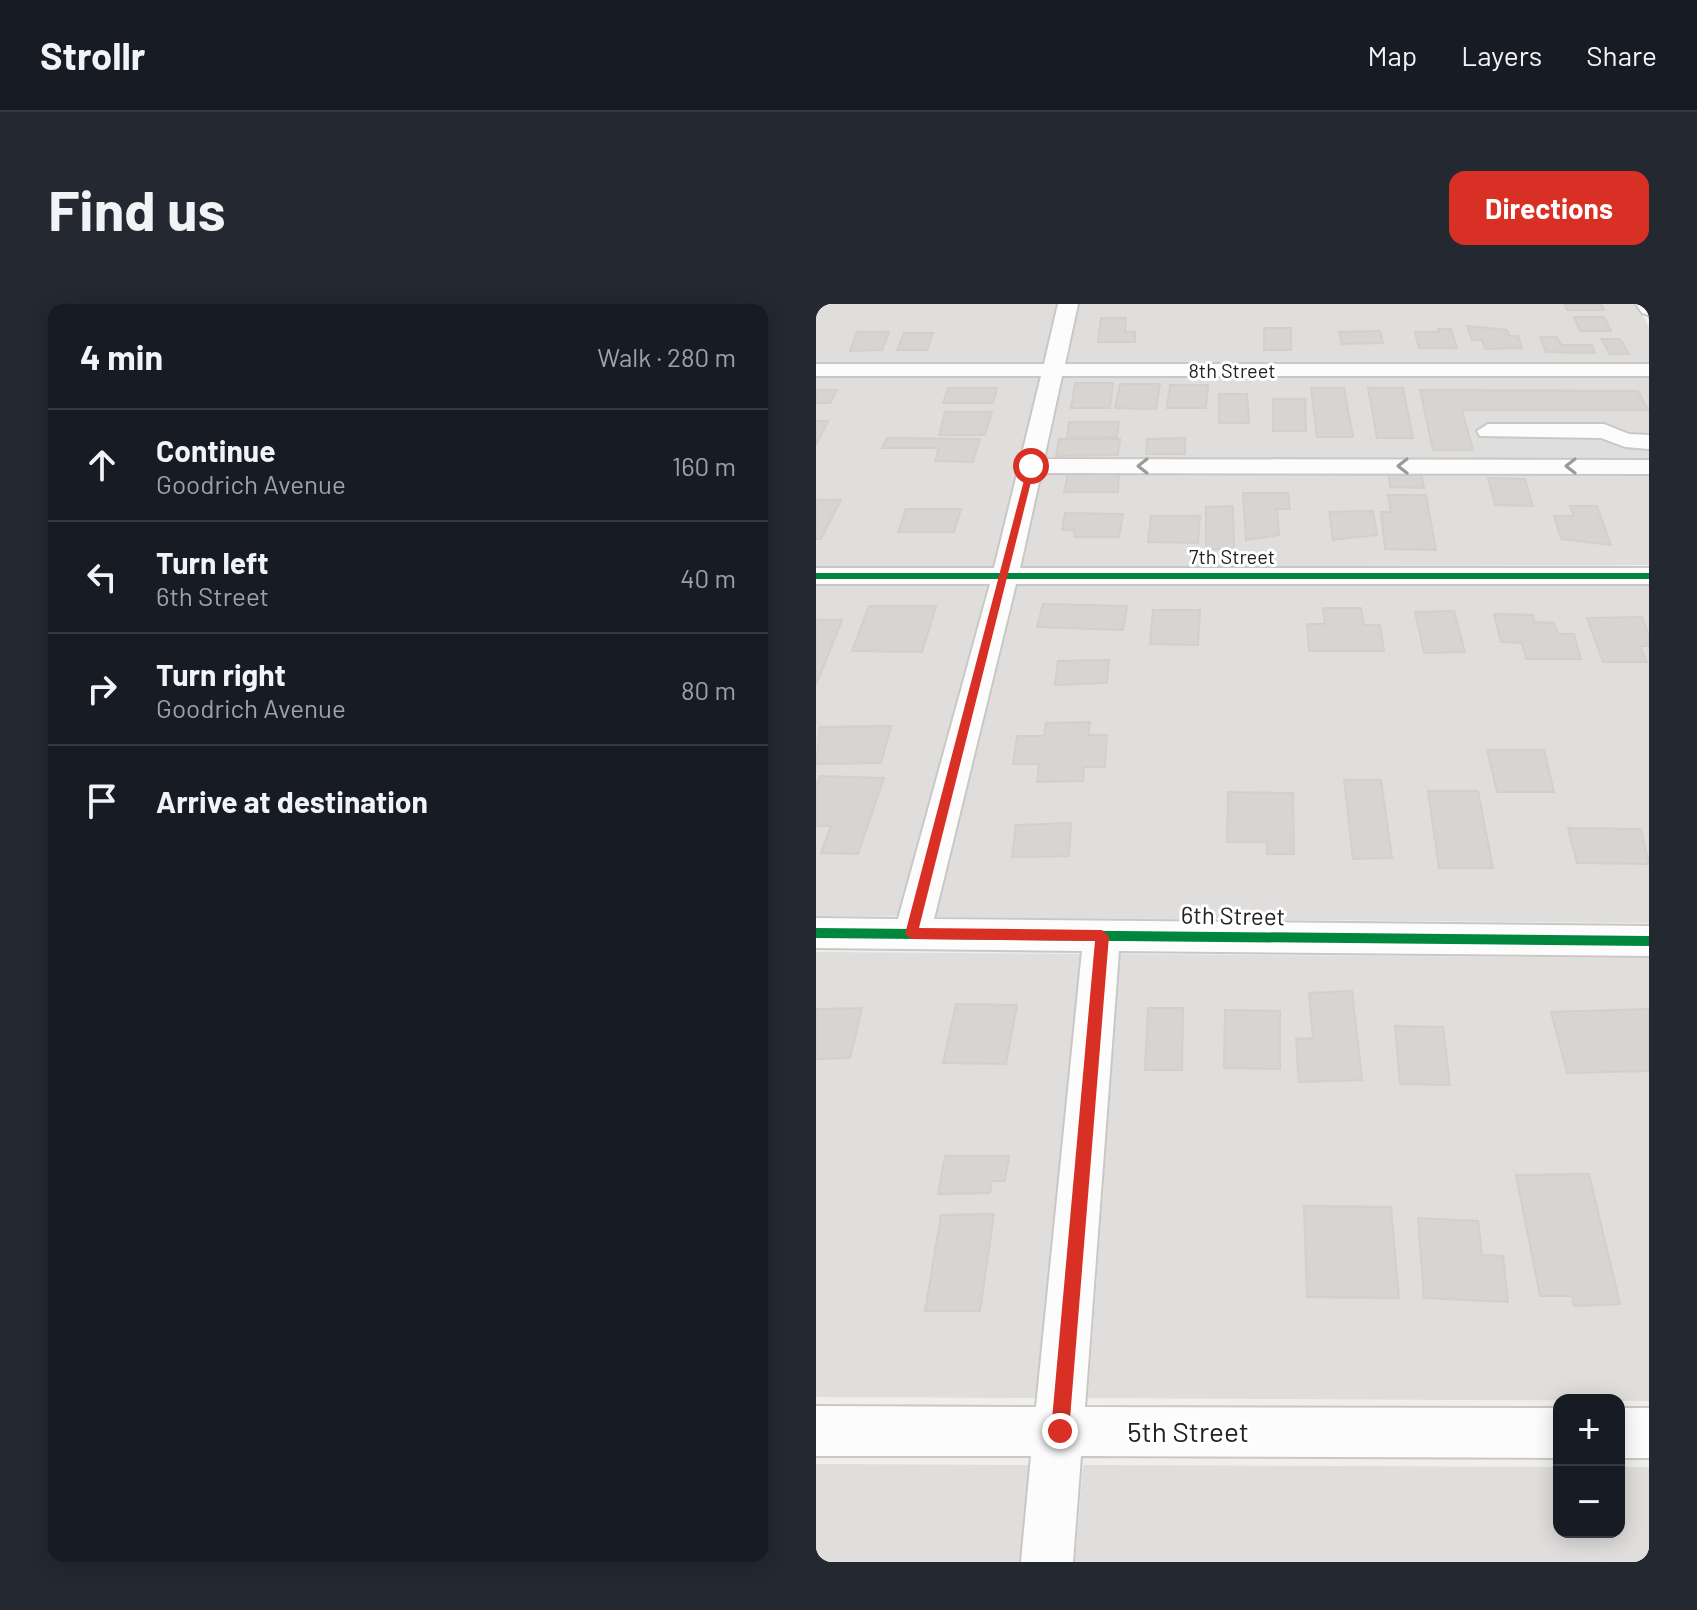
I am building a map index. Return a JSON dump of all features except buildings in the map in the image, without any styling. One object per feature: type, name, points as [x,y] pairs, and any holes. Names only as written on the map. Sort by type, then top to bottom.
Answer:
[{"type":"street","points":[[912,934],[1005,576],[1068,304]]},
{"type":"street","name":"8th Street","points":[[816,370],[1649,370]]},
{"type":"street","points":[[1488,431],[1604,431],[1625,440],[1649,442]]},
{"type":"street","points":[[1031,466],[1649,467]]},
{"type":"street","name":"7th Street","points":[[816,576],[1649,576]]},
{"type":"street","name":"6th Street","points":[[816,933],[1649,941]]},
{"type":"street","points":[[1047,1562],[1102,936]]},
{"type":"street","name":"5th Street","points":[[816,1431],[1553,1433]]},
{"type":"street","points":[[1625,1433],[1649,1433]]},
{"type":"shaded area","points":[[816,304],[1058,304],[1044,364],[816,364]]},
{"type":"shaded area","points":[[1078,304],[1636,304],[1649,327],[1649,364],[1066,364]]},
{"type":"shaded area","points":[[816,376],[1041,376],[994,567],[816,567]]},
{"type":"shaded area","points":[[1063,376],[1649,376],[1649,565],[1021,567]]},
{"type":"shaded area","points":[[1649,584],[1649,923],[935,917],[1017,586]]},
{"type":"shaded area","points":[[816,586],[989,586],[898,916],[816,916]]},
{"type":"shaded area","points":[[816,952],[1082,954],[1038,1398],[816,1397]]},
{"type":"shaded area","points":[[1120,954],[1649,958],[1649,1401],[1625,1401],[1625,1394],[1553,1394],[1553,1400],[1088,1398]]},
{"type":"shaded area","points":[[816,1464],[1030,1465],[1020,1562],[816,1562]]},
{"type":"shaded area","points":[[1083,1465],[1553,1467],[1553,1538],[1625,1538],[1625,1467],[1649,1467],[1649,1562],[1075,1562]]},
{"type":"cycle path","points":[[816,576],[1649,576]]},
{"type":"cycle path","points":[[816,933],[1649,941]]},
{"type":"route","points":[[1031,466],[912,934],[1102,936],[1060,1431]]}]
